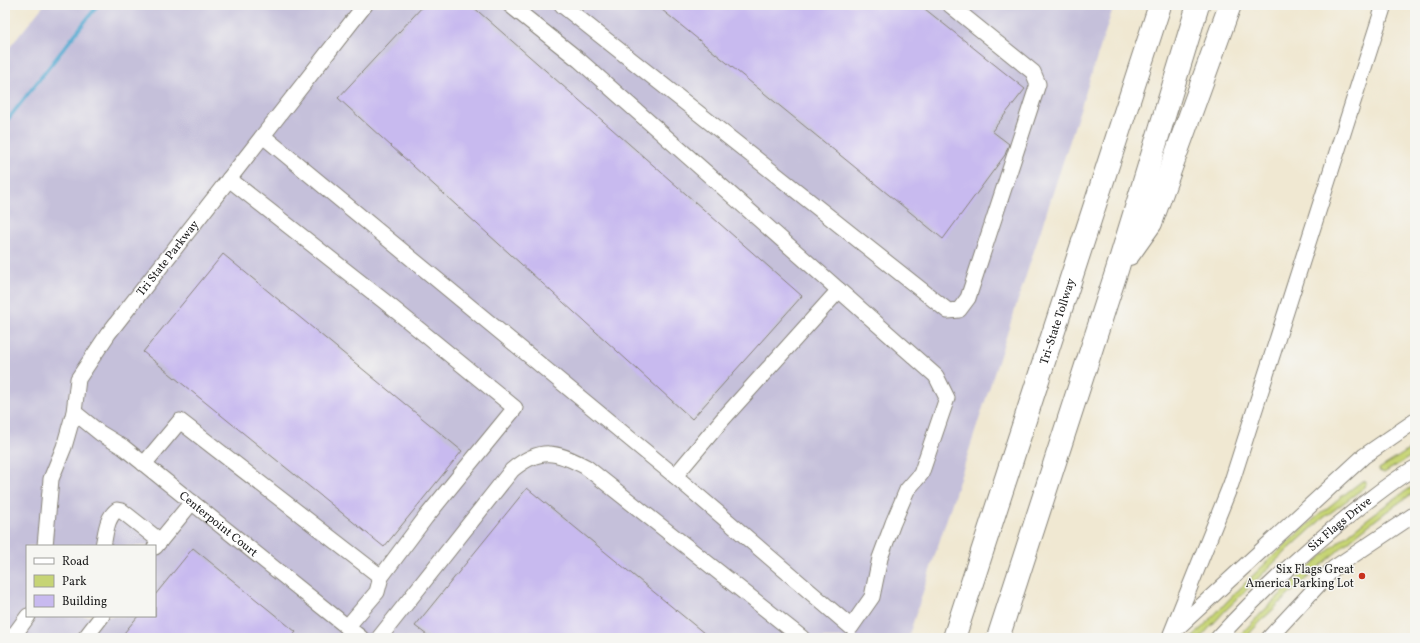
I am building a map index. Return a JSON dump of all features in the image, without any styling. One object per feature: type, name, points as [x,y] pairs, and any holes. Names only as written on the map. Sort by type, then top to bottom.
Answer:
[{"type":"highway","name":"Tri-State Tollway","points":[[954,638],[962,609],[978,566],[1160,5]]},
{"type":"highway","points":[[998,638],[1117,270],[1198,5]]},
{"type":"highway","points":[[1117,270],[1151,223],[1230,5]]},
{"type":"street","name":"Tri State Parkway","points":[[45,545],[51,479],[64,447],[74,412],[78,379],[108,334],[365,5]]},
{"type":"street","points":[[263,136],[675,476],[851,627],[872,597],[880,558],[890,530],[907,490],[921,474],[947,398],[936,376],[579,60],[510,5]]},
{"type":"street","points":[[562,5],[948,311],[959,310],[968,298],[1038,84],[1033,72],[950,5]]},
{"type":"street","points":[[1384,5],[1231,484],[1171,634],[1364,456],[1415,421]]},
{"type":"street","points":[[229,179],[384,301],[515,408],[426,517],[381,577],[377,592],[347,627]]},
{"type":"street","points":[[675,476],[722,420],[839,290]]},
{"type":"street","name":"Centerpoint Court","points":[[74,412],[100,433],[123,447],[362,638]]},
{"type":"street","points":[[144,464],[180,421],[381,577]]},
{"type":"street","points":[[379,638],[512,470],[523,461],[536,455],[553,454],[568,458],[586,467],[802,638]]},
{"type":"street","name":"Six Flags Drive","points":[[1218,638],[1286,570],[1336,525],[1371,498],[1415,468]]},
{"type":"street","points":[[103,545],[108,519],[117,510],[122,511],[157,544],[192,502]]},
{"type":"street","points":[[1269,638],[1334,568],[1415,514]]},
{"type":"street","points":[[12,638],[27,617]]},
{"type":"street","points":[[86,637],[90,617]]},
{"type":"street","points":[[86,637],[101,617]]},
{"type":"shaded area","points":[[44,5],[1114,5],[908,638],[5,638],[5,53]]},
{"type":"green space","points":[[1415,446],[1415,454],[1384,473],[1379,471],[1379,469]]},
{"type":"green space","points":[[1362,481],[1366,482],[1365,487],[1322,519],[1279,558],[1200,638],[1192,638],[1274,555],[1339,498]]},
{"type":"green space","points":[[1415,485],[1415,492],[1372,522],[1331,556],[1267,615],[1246,638],[1237,638],[1300,576],[1344,537]]},
{"type":"building","points":[[424,5],[471,5],[802,296],[692,419],[338,98]]},
{"type":"building","points":[[656,5],[920,5],[1025,89],[992,131],[1009,144],[1005,155],[943,239]]},
{"type":"building","points":[[223,254],[462,451],[384,547],[143,352]]},
{"type":"building","points":[[527,488],[710,638],[431,638],[415,626]]},
{"type":"building","points":[[193,548],[296,632],[291,638],[120,638],[137,617],[156,617],[156,594]]},
{"type":"waterway","points":[[5,123],[98,5]]},
{"type":"place","name":"Six Flags Great America Parking Lot","points":[[1362,576]]}]
